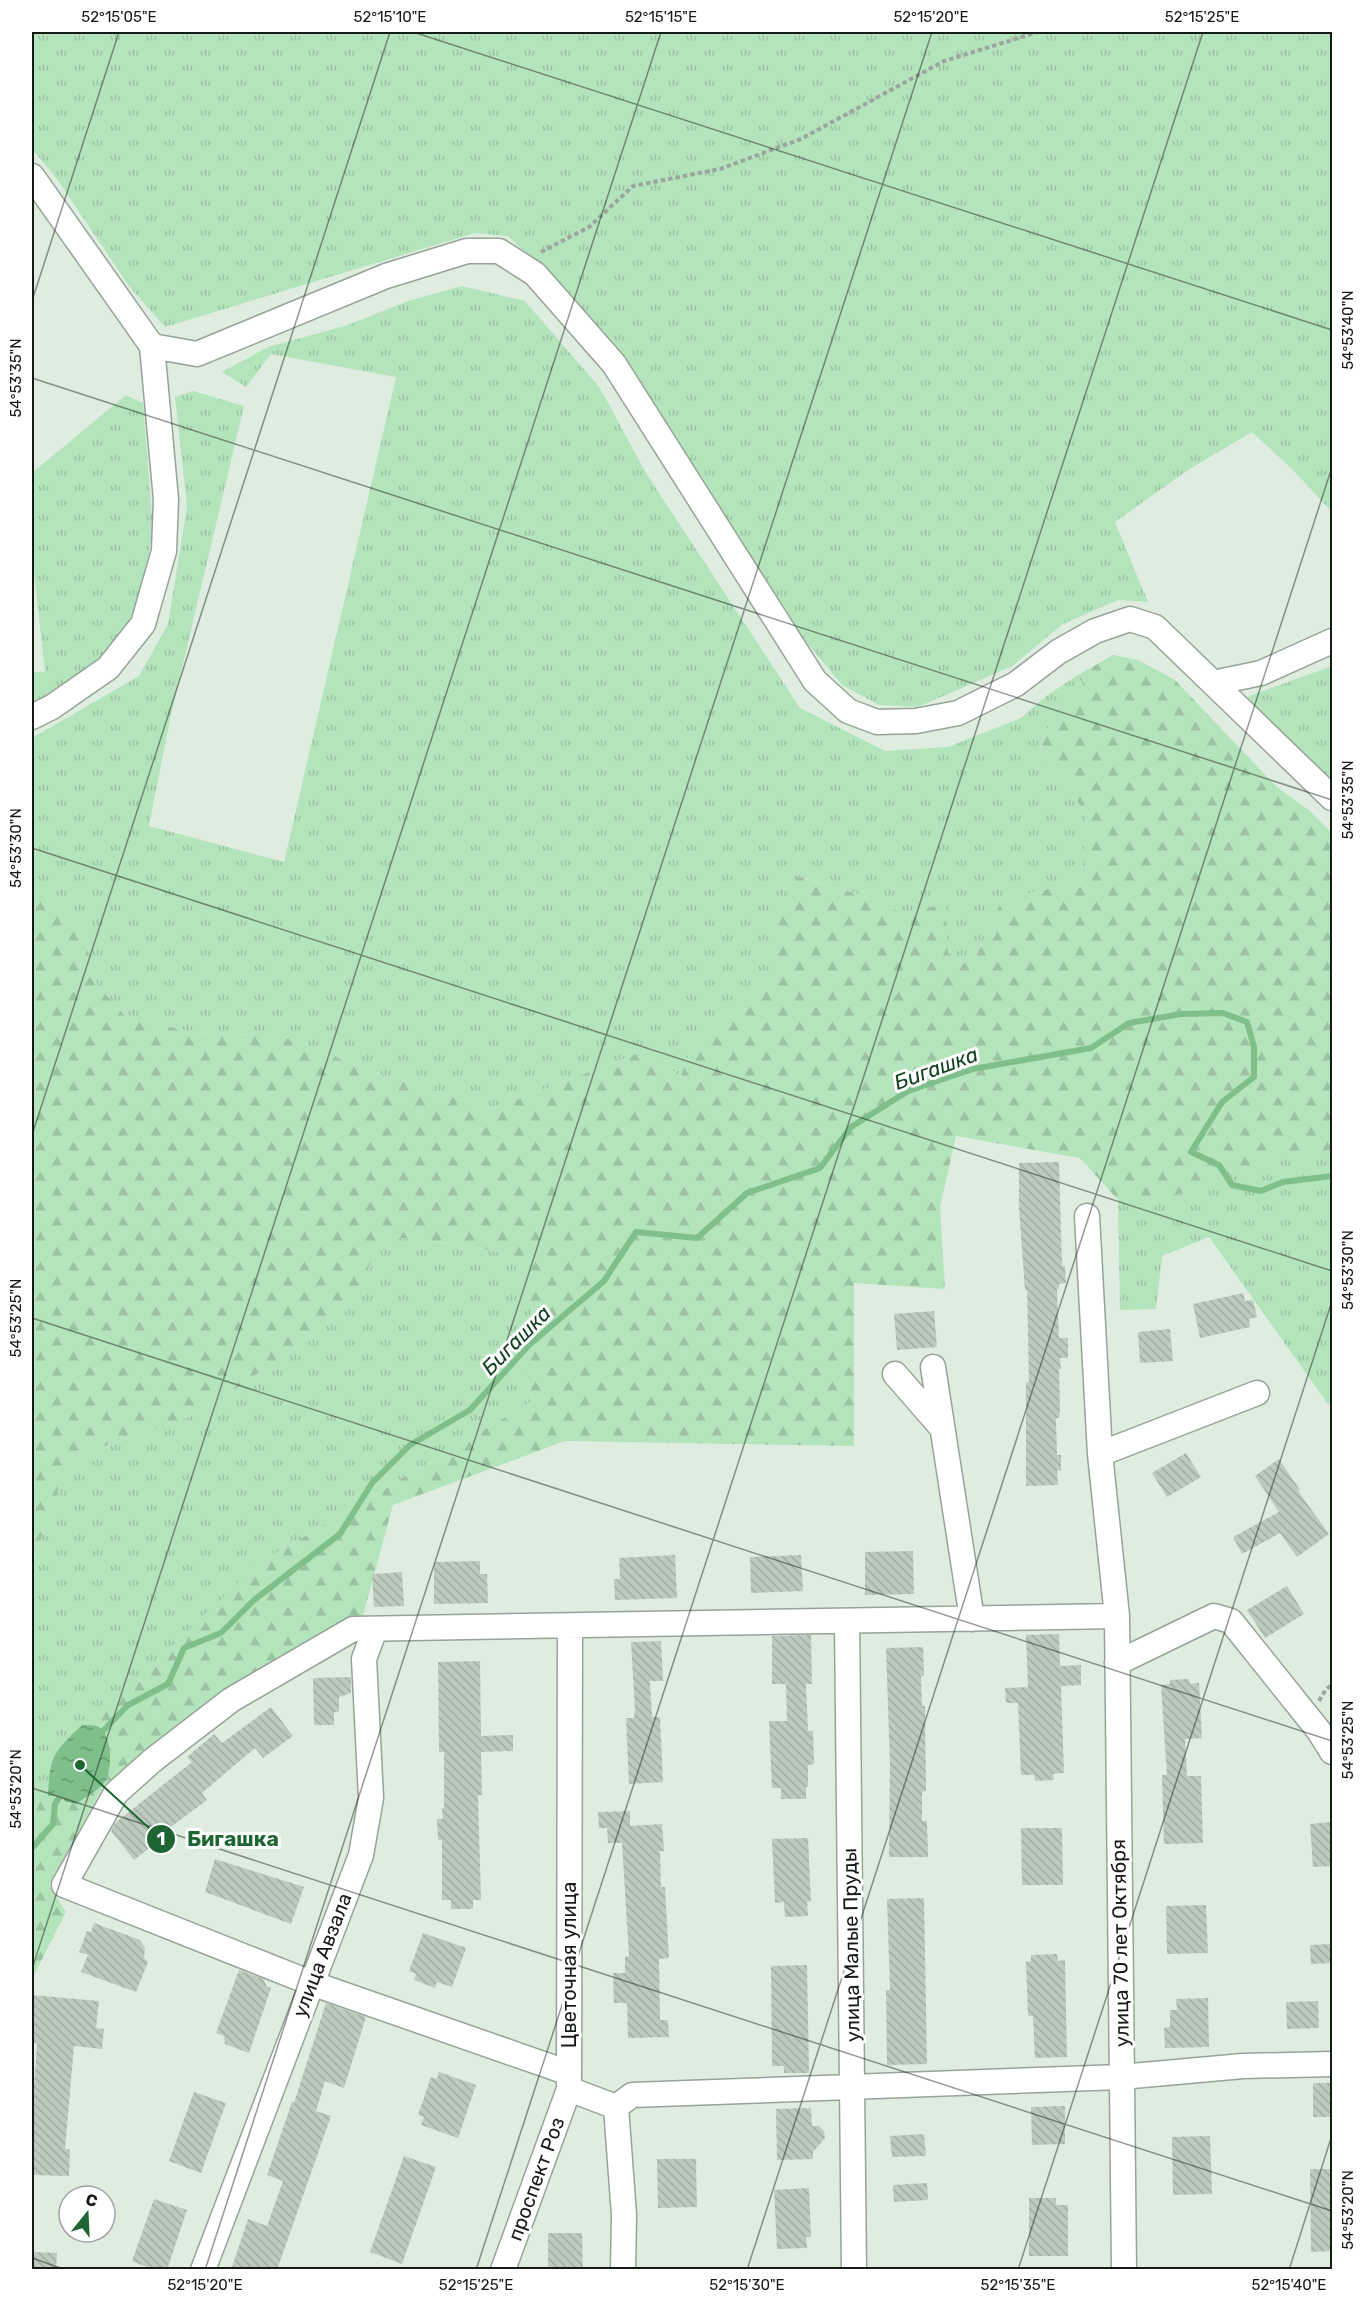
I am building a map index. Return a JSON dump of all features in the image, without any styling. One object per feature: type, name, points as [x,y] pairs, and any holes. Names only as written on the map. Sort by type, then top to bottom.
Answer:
[{"type":"street","points":[[32,176],[152,346],[166,500],[164,551],[143,624],[108,668],[52,707],[32,717]]},
{"type":"street","points":[[152,346],[197,354],[386,276],[467,251],[498,251],[535,274],[614,364],[815,681],[848,711],[877,722],[916,721],[958,712],[1016,684],[1058,652],[1095,631],[1130,619],[1155,627],[1332,798]]},
{"type":"street","points":[[1213,683],[1261,673],[1332,641]]},
{"type":"street","name":"улица 70 лет Октября","points":[[1087,1216],[1100,1454],[1117,1616],[1124,2270]]},
{"type":"street","points":[[933,1367],[972,1619]]},
{"type":"street","points":[[895,1374],[942,1428]]},
{"type":"street","points":[[1100,1454],[1257,1393]]},
{"type":"street","points":[[616,2107],[569,2081],[64,1886],[116,1793],[153,1760],[231,1700],[364,1629],[1117,1616]]},
{"type":"street","points":[[1117,1663],[1214,1617],[1231,1622],[1319,1731],[1332,1752]]},
{"type":"street","name":"улица Малые Пруды","points":[[847,1622],[854,2270]]},
{"type":"street","name":"Цветочная улица","points":[[569,2081],[570,1627]]},
{"type":"street","name":"улица Авзала","points":[[203,2270],[361,1856],[371,1798],[364,1629]]},
{"type":"street","points":[[616,2107],[632,2095],[1121,2077],[1243,2066],[1332,2064]]},
{"type":"street","name":"проспект Роз","points":[[503,2270],[569,2081]]},
{"type":"street","points":[[616,2107],[624,2215],[622,2270]]},
{"type":"path","points":[[519,263],[589,227],[633,186],[720,169],[801,139],[944,61],[1038,32]]},
{"type":"green space","points":[[32,32],[1332,32],[1332,512],[1293,470],[1252,432],[1188,470],[1115,522],[1148,602],[1118,600],[1063,624],[1012,666],[918,707],[879,705],[842,685],[797,631],[716,500],[647,396],[578,305],[508,236],[475,233],[165,327],[129,286],[57,179],[32,149]]},
{"type":"green space","points":[[462,286],[525,301],[600,388],[646,473],[800,708],[885,751],[948,747],[1021,718],[1046,696],[1078,675],[1087,690],[1054,710],[1040,751],[1070,783],[1086,821],[1081,886],[1041,890],[1003,900],[971,967],[948,953],[906,914],[857,894],[798,876],[772,925],[772,983],[734,1015],[696,1039],[680,1078],[652,1048],[493,1109],[369,1070],[281,1036],[192,1032],[126,1017],[94,981],[84,930],[32,885],[32,738],[139,676],[168,624],[187,507],[175,397],[193,391],[244,406],[170,719],[149,826],[284,862],[396,377],[271,354],[246,387],[222,372],[268,347],[348,325],[408,301]]},
{"type":"green space","points":[[126,395],[143,403],[153,529],[144,581],[129,624],[98,662],[32,704],[32,672],[45,672],[32,555],[32,473]]},
{"type":"green space","points":[[1113,655],[1138,660],[1175,680],[1277,787],[1310,811],[1332,833],[1332,1155],[1278,1155],[1186,1193],[1118,1200],[1080,1158],[956,1136],[940,1207],[945,1289],[854,1283],[854,1446],[565,1441],[393,1505],[362,1619],[226,1688],[103,1787],[49,1885],[66,1912],[32,1979],[32,1816],[35,1814],[59,1753],[258,1564],[534,1400],[517,1348],[533,1307],[511,1255],[470,1246],[383,1236],[350,1308],[203,1412],[70,1458],[32,1564],[32,885],[84,930],[94,981],[126,1017],[192,1032],[281,1036],[369,1070],[493,1109],[652,1048],[680,1078],[695,1039],[734,1015],[772,983],[772,925],[797,876],[857,894],[906,914],[945,903],[948,953],[971,967],[1002,900],[1041,890],[1081,886],[1086,821],[1070,783],[1040,751],[1054,710],[1086,690],[1078,675]]},
{"type":"green space","points":[[1332,666],[1332,787],[1244,698]]},
{"type":"green space","points":[[1278,1155],[1332,1155],[1332,1402],[1328,1404],[1209,1237],[1162,1256],[1156,1309],[1120,1310],[1118,1200]]},
{"type":"green space","points":[[383,1236],[470,1246],[511,1255],[533,1307],[517,1348],[534,1400],[258,1564],[32,1816],[32,1564],[70,1458],[203,1412],[350,1308]]},
{"type":"water","points":[[82,1725],[97,1726],[102,1730],[109,1744],[110,1762],[104,1783],[95,1792],[76,1804],[65,1801],[61,1795],[48,1796],[49,1782],[52,1763],[59,1749]]},
{"type":"building","points":[[1059,1162],[1062,1266],[1065,1266],[1066,1283],[1059,1284],[1059,1289],[1057,1289],[1059,1338],[1068,1338],[1068,1358],[1060,1358],[1060,1410],[1059,1418],[1056,1418],[1057,1455],[1061,1455],[1061,1471],[1057,1470],[1058,1485],[1026,1486],[1026,1383],[1029,1382],[1027,1290],[1025,1290],[1019,1208],[1019,1163]]},
{"type":"building","points":[[1243,1293],[1245,1301],[1253,1300],[1257,1317],[1249,1319],[1250,1327],[1200,1338],[1193,1304]]},
{"type":"building","points":[[934,1311],[937,1347],[897,1350],[894,1314]]},
{"type":"building","points":[[1170,1329],[1173,1361],[1140,1363],[1138,1332]]},
{"type":"building","points":[[1186,1453],[1201,1477],[1167,1497],[1152,1473]]},
{"type":"building","points":[[1279,1459],[1300,1490],[1298,1491],[1329,1534],[1297,1557],[1280,1533],[1242,1554],[1233,1537],[1279,1512],[1255,1476]]},
{"type":"building","points":[[913,1551],[914,1594],[865,1595],[865,1552]]},
{"type":"building","points":[[675,1555],[677,1598],[615,1600],[614,1579],[620,1579],[619,1558]]},
{"type":"building","points":[[801,1555],[803,1591],[751,1593],[750,1557]]},
{"type":"building","points":[[480,1561],[480,1574],[487,1574],[488,1603],[434,1604],[434,1562]]},
{"type":"building","points":[[402,1572],[404,1606],[374,1607],[372,1574]]},
{"type":"building","points":[[1287,1586],[1304,1614],[1265,1638],[1247,1610]]},
{"type":"building","points":[[1059,1634],[1060,1666],[1081,1665],[1081,1685],[1061,1686],[1064,1773],[1053,1774],[1054,1780],[1035,1781],[1034,1775],[1021,1775],[1018,1703],[1006,1703],[1005,1688],[1028,1687],[1026,1635]]},
{"type":"building","points":[[811,1635],[812,1684],[806,1684],[808,1731],[813,1731],[814,1764],[808,1765],[806,1799],[781,1799],[781,1788],[772,1788],[769,1721],[787,1721],[786,1684],[772,1684],[772,1636]]},
{"type":"building","points":[[661,1641],[663,1681],[650,1681],[652,1717],[660,1717],[663,1782],[629,1784],[626,1718],[634,1718],[635,1710],[631,1642]]},
{"type":"building","points":[[923,1647],[924,1676],[921,1676],[922,1706],[925,1706],[926,1791],[922,1792],[922,1821],[927,1821],[928,1857],[889,1857],[890,1765],[886,1648]]},
{"type":"building","points":[[480,1661],[481,1736],[513,1735],[513,1751],[481,1752],[482,1795],[478,1795],[481,1900],[473,1900],[473,1909],[451,1909],[451,1900],[442,1900],[442,1840],[438,1840],[437,1819],[443,1819],[442,1808],[444,1808],[444,1752],[439,1752],[438,1662]]},
{"type":"building","points":[[351,1677],[351,1693],[339,1697],[339,1712],[334,1712],[334,1725],[314,1725],[313,1678]]},
{"type":"building","points":[[1189,1679],[1190,1684],[1199,1683],[1202,1738],[1185,1739],[1187,1776],[1201,1776],[1203,1843],[1164,1844],[1162,1775],[1167,1775],[1161,1685],[1170,1684],[1170,1680]]},
{"type":"building","points":[[271,1707],[293,1736],[263,1758],[255,1748],[202,1793],[207,1800],[160,1835],[162,1838],[134,1860],[111,1831],[115,1823],[192,1762],[187,1757],[214,1734],[222,1743]]},
{"type":"building","points":[[630,1811],[630,1826],[662,1824],[664,1851],[660,1851],[661,1887],[665,1887],[669,1958],[659,1959],[660,2020],[668,2020],[669,2037],[628,2038],[627,2003],[614,2003],[613,1973],[625,1973],[625,1957],[629,1956],[622,1843],[608,1843],[607,1828],[599,1828],[598,1812]]},
{"type":"building","points":[[1332,1822],[1332,1866],[1313,1867],[1310,1824]]},
{"type":"building","points":[[1021,1828],[1062,1828],[1063,1885],[1022,1885]]},
{"type":"building","points":[[808,1838],[811,1901],[807,1902],[808,1916],[785,1917],[784,1902],[775,1903],[772,1839]]},
{"type":"building","points":[[215,1859],[304,1887],[291,1924],[205,1892]]},
{"type":"building","points":[[924,1898],[927,2064],[887,2065],[886,1990],[890,1990],[887,1899]]},
{"type":"building","points":[[1206,1905],[1208,1953],[1167,1954],[1166,1906]]},
{"type":"building","points":[[94,1923],[140,1940],[145,1948],[144,1958],[148,1962],[136,1992],[81,1972],[88,1955],[79,1952],[87,1931],[91,1932]]},
{"type":"building","points":[[423,1933],[466,1948],[452,1987],[437,1982],[435,1988],[414,1980],[416,1974],[409,1971]]},
{"type":"building","points":[[1332,1944],[1332,1963],[1311,1964],[1310,1945]]},
{"type":"building","points":[[1057,1954],[1058,1961],[1065,1960],[1067,2057],[1035,2058],[1033,2016],[1028,2016],[1026,1962],[1031,1961],[1031,1955]]},
{"type":"building","points":[[807,1965],[809,2073],[784,2073],[784,2066],[772,2066],[771,1966]]},
{"type":"building","points":[[239,1970],[263,1979],[267,1987],[271,1988],[249,2053],[225,2044],[224,2036],[216,2033]]},
{"type":"building","points":[[32,1995],[99,2001],[96,2028],[104,2029],[102,2049],[74,2046],[65,2149],[70,2149],[69,2176],[32,2175],[32,2114],[37,2043],[32,2043]]},
{"type":"building","points":[[1208,1998],[1209,2047],[1165,2048],[1164,2028],[1170,2027],[1170,2010],[1177,2010],[1176,1999]]},
{"type":"building","points":[[1318,2001],[1319,2028],[1287,2029],[1286,2002]]},
{"type":"building","points":[[326,2003],[366,2017],[344,2088],[325,2081],[316,2111],[331,2116],[277,2270],[231,2270],[248,2219],[267,2226],[283,2181],[267,2175],[292,2102],[294,2103]]},
{"type":"building","points":[[439,2072],[476,2085],[458,2138],[421,2125],[424,2117],[418,2115],[431,2077],[437,2079]]},
{"type":"building","points":[[1313,2083],[1332,2083],[1332,2117],[1313,2117]]},
{"type":"building","points":[[194,2092],[226,2103],[201,2173],[169,2161]]},
{"type":"building","points":[[1065,2106],[1065,2144],[1032,2145],[1031,2107]]},
{"type":"building","points":[[811,2108],[812,2126],[819,2126],[824,2131],[825,2138],[813,2152],[813,2159],[777,2160],[776,2109]]},
{"type":"building","points":[[924,2134],[926,2156],[892,2157],[890,2136]]},
{"type":"building","points":[[1210,2136],[1212,2194],[1173,2195],[1172,2137]]},
{"type":"building","points":[[404,2156],[436,2167],[402,2264],[370,2252]]},
{"type":"building","points":[[657,2159],[696,2159],[697,2207],[658,2208]]},
{"type":"building","points":[[1310,2169],[1332,2169],[1332,2251],[1311,2252]]},
{"type":"building","points":[[927,2183],[928,2200],[894,2202],[893,2185]]},
{"type":"building","points":[[809,2188],[811,2237],[806,2237],[807,2248],[777,2249],[774,2190]]},
{"type":"building","points":[[1029,2198],[1056,2198],[1056,2205],[1068,2205],[1068,2256],[1029,2256]]},
{"type":"building","points":[[154,2199],[187,2210],[167,2270],[154,2270],[132,2261]]},
{"type":"building","points":[[548,2233],[582,2233],[583,2270],[548,2270]]},
{"type":"building","points":[[32,2252],[57,2253],[56,2270],[32,2270]]},
{"type":"waterway","name":"Бигашка","points":[[103,1731],[128,1705],[168,1684],[184,1648],[221,1633],[254,1600],[340,1534],[372,1483],[410,1445],[470,1410],[529,1345],[604,1281],[636,1232],[697,1238],[747,1193],[820,1168],[851,1127],[908,1091],[973,1069],[1091,1048],[1129,1023],[1181,1014],[1223,1013],[1247,1022],[1254,1047],[1254,1077],[1222,1102],[1191,1152],[1219,1165],[1232,1185],[1261,1191],[1283,1182],[1332,1176]]},
{"type":"waterway","name":"Бигашка","points":[[32,1848],[53,1824],[55,1804],[61,1795]]},
{"type":"place","name":"Бигашка","points":[[80,1765]]}]
